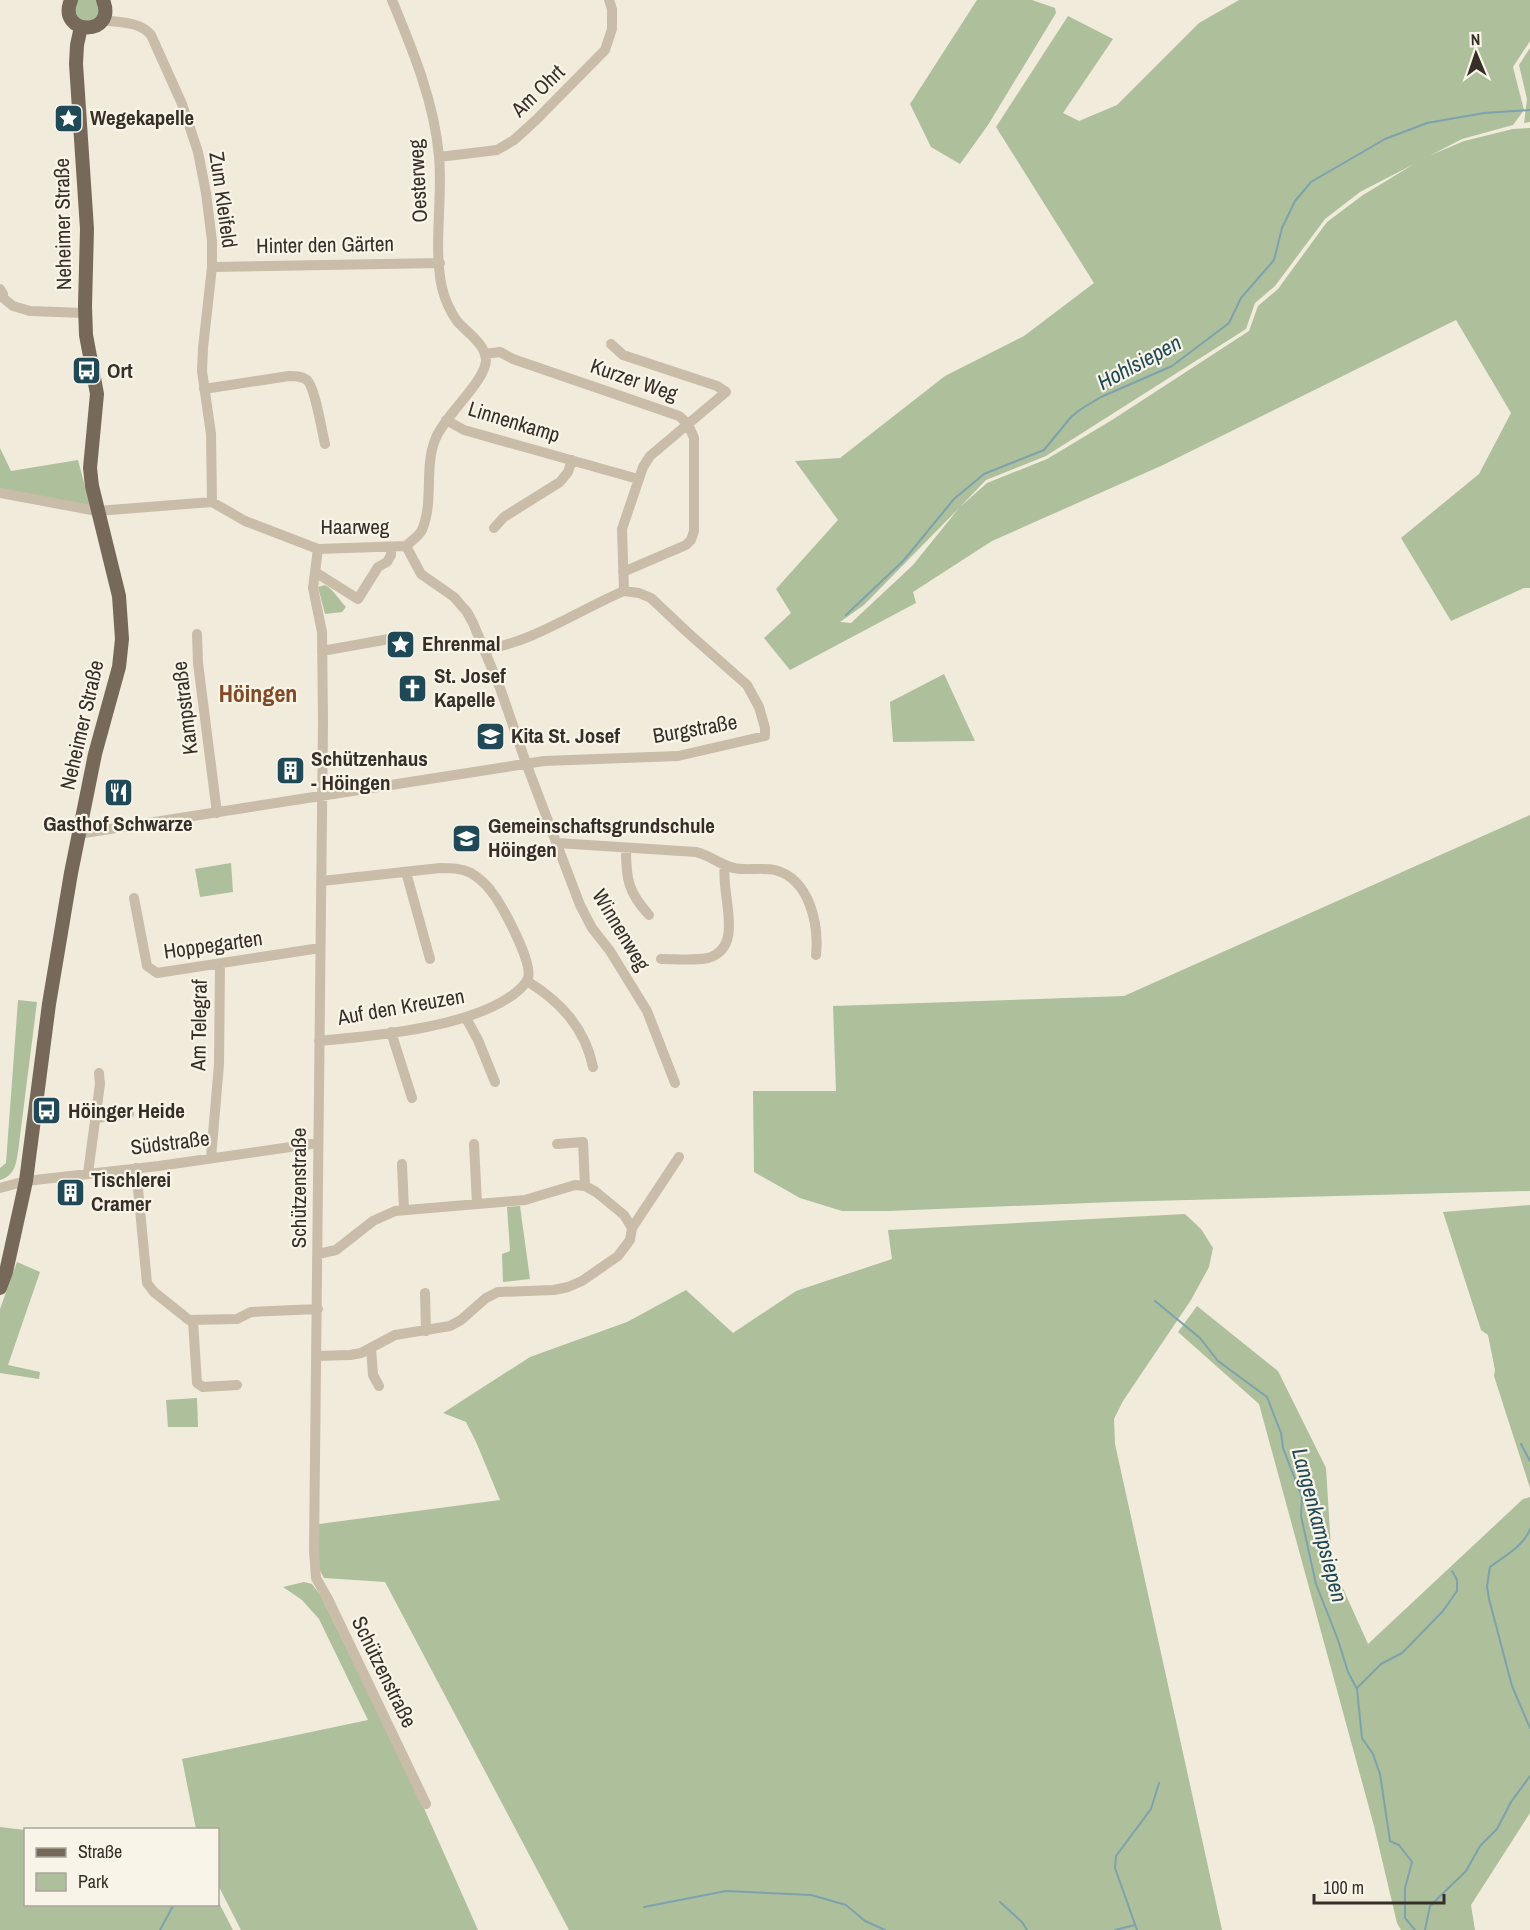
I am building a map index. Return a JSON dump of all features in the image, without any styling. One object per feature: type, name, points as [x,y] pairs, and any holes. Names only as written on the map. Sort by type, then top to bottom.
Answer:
[{"type":"main road","points":[[70,0],[68,8],[70,18],[81,27],[96,26],[103,20],[106,10],[104,0]]},
{"type":"main road","name":"Neheimer Straße","points":[[0,1288],[6,1272],[26,1181],[49,1004],[78,834],[95,754],[119,667],[122,639],[119,596],[97,511],[90,468],[97,394],[88,349],[85,313],[87,229],[76,64],[81,27]]},
{"type":"street","name":"Oesterweg","points":[[392,0],[426,87],[439,157],[442,288],[451,311],[482,346],[485,354]]},
{"type":"street","name":"Am Ohrt","points":[[439,157],[497,150],[514,140],[536,120],[605,50],[612,29],[612,9],[609,0]]},
{"type":"street","name":"Zum Kleifeld","points":[[103,20],[141,26],[147,30],[156,43],[182,104],[198,152],[212,241],[212,267],[202,348],[204,389],[211,434],[212,502]]},
{"type":"street","name":"Hinter den Gärten","points":[[212,267],[440,263]]},
{"type":"street","name":"Neheimer Straße","points":[[1,294],[13,306],[30,311],[85,313]]},
{"type":"street","points":[[484,650],[528,639],[624,591],[622,529],[646,461],[726,392],[717,386],[623,355],[611,344]]},
{"type":"street","name":"Kurzer Weg","points":[[485,354],[500,352],[513,359],[680,416],[688,424],[694,438],[694,531],[691,540],[686,545],[624,572]]},
{"type":"street","name":"Haarweg","points":[[212,502],[245,521],[318,549],[406,546],[422,531],[427,510],[435,438],[481,374],[485,367],[485,354]]},
{"type":"street","points":[[204,389],[289,376],[302,377],[307,380],[312,390],[325,444]]},
{"type":"street","name":"Linnenkamp","points":[[446,420],[464,430],[638,479]]},
{"type":"street","name":"Linnenkamp","points":[[494,528],[504,517],[560,482],[568,472],[572,460]]},
{"type":"street","points":[[0,493],[97,511],[212,502]]},
{"type":"street","name":"Winnenweg","points":[[406,546],[421,574],[454,597],[467,612],[500,688],[526,764],[585,916],[647,1011],[675,1083]]},
{"type":"street","points":[[315,572],[358,599],[378,567],[387,562],[391,555],[391,547]]},
{"type":"street","name":"Schützenstraße","points":[[318,549],[313,588],[322,632],[322,881],[314,1539],[316,1578],[426,1804]]},
{"type":"street","name":"Burgstraße","points":[[78,834],[544,761],[678,756],[765,736],[759,707],[747,685],[651,598],[639,593],[624,591]]},
{"type":"street","name":"Kampstraße","points":[[197,634],[198,663],[217,813]]},
{"type":"street","points":[[322,651],[389,639]]},
{"type":"street","points":[[557,843],[696,852],[739,870],[772,869],[782,873],[794,881],[805,895],[813,914],[818,940],[816,955]]},
{"type":"street","points":[[626,849],[626,873],[629,886],[639,904],[649,915]]},
{"type":"street","points":[[661,959],[709,958],[725,947],[730,934],[725,866]]},
{"type":"street","points":[[322,881],[458,868],[471,873],[481,880],[498,900],[517,937],[527,966],[527,981],[560,1007],[579,1028],[589,1048],[593,1067]]},
{"type":"street","points":[[406,872],[430,959]]},
{"type":"street","name":"Hoppegarten","points":[[135,898],[145,959],[152,971],[165,973],[320,948]]},
{"type":"street","name":"Am Telegraf","points":[[211,1158],[219,1064],[220,964]]},
{"type":"street","name":"Auf den Kreuzen","points":[[319,1041],[391,1032],[466,1018],[508,998],[527,981]]},
{"type":"street","points":[[466,1018],[478,1040],[495,1082]]},
{"type":"street","points":[[391,1032],[412,1098]]},
{"type":"street","points":[[88,1173],[100,1084],[99,1073]]},
{"type":"street","points":[[96,1118],[129,1114]]},
{"type":"street","points":[[557,1143],[583,1142],[585,1186]]},
{"type":"street","name":"Südstraße","points":[[0,1188],[26,1181],[318,1143]]},
{"type":"street","points":[[474,1144],[477,1204]]},
{"type":"street","points":[[317,1356],[350,1355],[371,1348],[387,1338],[456,1323],[486,1298],[498,1292],[554,1290],[582,1281],[618,1257],[630,1240],[632,1228],[679,1157]]},
{"type":"street","points":[[402,1164],[404,1210]]},
{"type":"street","points":[[136,1168],[147,1282],[154,1292],[189,1320],[237,1319],[251,1312],[318,1309]]},
{"type":"street","points":[[318,1254],[336,1250],[381,1216],[404,1210],[525,1200],[566,1187],[585,1186],[596,1192],[624,1215],[632,1228]]},
{"type":"street","points":[[425,1293],[426,1330]]},
{"type":"street","points":[[193,1321],[197,1383],[203,1387],[237,1385]]},
{"type":"street","points":[[371,1348],[373,1375],[379,1386]]},
{"type":"green space","points":[[78,0],[96,0],[100,7],[97,19],[85,23],[75,16],[75,4]]},
{"type":"green space","points":[[977,0],[1032,0],[1055,8],[1056,13],[988,125],[960,164],[931,147],[910,104]]},
{"type":"green space","points":[[1239,0],[1530,0],[1530,41],[1513,67],[1524,110],[1513,125],[1462,139],[1431,155],[1464,141],[1513,129],[1530,128],[1530,588],[1524,588],[1451,621],[1401,538],[1479,474],[1511,413],[1456,320],[1163,465],[992,541],[913,592],[916,603],[790,670],[764,638],[791,613],[776,589],[838,520],[795,461],[840,458],[945,376],[1024,336],[1094,283],[996,127],[1068,16],[1113,39],[1063,113],[1079,121],[1117,105],[1199,23]],"holes":[[[1414,164],[1363,195],[1327,222],[1278,289],[1258,306],[1249,331],[1112,420],[1047,459],[987,483],[960,507],[986,480],[1046,456],[1246,329],[1255,303],[1275,286],[1325,219],[1360,192]],[[959,508],[913,565],[851,623],[840,622],[864,605]]]},
{"type":"green space","points":[[1530,48],[1530,122],[1524,123],[1527,99],[1519,65]]},
{"type":"green space","points":[[0,448],[11,471],[78,460],[90,505],[0,489]]},
{"type":"green space","points":[[325,585],[346,607],[342,612],[325,614],[318,587]]},
{"type":"green space","points":[[944,674],[975,741],[893,742],[890,702]]},
{"type":"green space","points":[[1530,815],[1530,1191],[842,1211],[800,1198],[754,1172],[753,1091],[836,1091],[833,1006],[1124,996]]},
{"type":"green space","points":[[231,863],[233,892],[200,897],[195,869]]},
{"type":"green space","points":[[18,1000],[37,1002],[18,1152],[14,1169],[0,1180],[0,1168],[6,1163]]},
{"type":"green space","points":[[1530,1205],[1530,1488],[1494,1376],[1495,1370],[1488,1335],[1481,1330],[1443,1212]]},
{"type":"green space","points":[[520,1206],[530,1279],[503,1282],[502,1254],[510,1251],[507,1207]]},
{"type":"green space","points":[[1185,1214],[1201,1229],[1213,1248],[1209,1267],[1191,1300],[1123,1401],[1114,1419],[1115,1444],[1222,1930],[569,1930],[385,1582],[324,1578],[318,1567],[319,1524],[500,1500],[466,1422],[443,1413],[530,1357],[627,1322],[686,1290],[733,1333],[796,1291],[892,1259],[888,1230]]},
{"type":"green space","points":[[17,1262],[40,1272],[8,1365],[40,1372],[39,1379],[0,1373],[0,1309]]},
{"type":"green space","points":[[1197,1306],[1278,1371],[1326,1468],[1332,1564],[1368,1644],[1523,1499],[1530,1497],[1530,1813],[1471,1905],[1475,1930],[1401,1930],[1397,1923],[1374,1826],[1259,1404],[1178,1332]]},
{"type":"green space","points":[[197,1398],[198,1427],[168,1427],[166,1400]]},
{"type":"green space","points":[[304,1582],[312,1584],[321,1596],[423,1806],[478,1930],[241,1930],[219,1887],[219,1828],[196,1828],[182,1759],[368,1720],[319,1619],[302,1600],[283,1587]]},
{"type":"green space","points":[[0,1827],[24,1830],[24,1906],[219,1906],[219,1903],[233,1930],[0,1930]]},
{"type":"waterway","name":"Hohlsiepen","points":[[846,615],[904,560],[954,499],[984,474],[1044,450],[1071,417],[1081,409],[1101,397],[1172,366],[1229,323],[1241,298],[1274,260],[1282,228],[1295,201],[1311,182],[1385,139],[1427,123],[1484,113],[1530,110]]},
{"type":"waterway","name":"Langenkampsiepen","points":[[1155,1301],[1200,1338],[1218,1361],[1267,1397],[1302,1497],[1301,1516],[1316,1584],[1348,1672],[1357,1689],[1362,1738],[1373,1754],[1380,1774],[1390,1841],[1399,1845],[1412,1862],[1405,1888],[1405,1918],[1415,1930]]},
{"type":"waterway","points":[[1521,1444],[1530,1461]]},
{"type":"waterway","points":[[1530,1529],[1519,1545],[1490,1567],[1487,1586],[1512,1686],[1530,1728]]},
{"type":"waterway","points":[[1357,1688],[1381,1664],[1402,1653],[1443,1611],[1457,1591],[1457,1580],[1452,1571]]},
{"type":"waterway","points":[[1425,1930],[1430,1906],[1466,1871],[1480,1846],[1497,1829],[1511,1802],[1530,1776]]},
{"type":"waterway","points":[[1137,1930],[1115,1868],[1116,1856],[1151,1809],[1159,1783]]},
{"type":"waterway","points":[[644,1907],[726,1891],[811,1895],[846,1905],[865,1921],[885,1930]]},
{"type":"waterway","points":[[1000,1902],[1022,1922],[1027,1930]]},
{"type":"waterway","points":[[160,1930],[173,1906]]},
{"type":"waterway","points":[[1115,1930],[1135,1925]]},
{"type":"place","name":"Wegekapelle","points":[[69,118]]},
{"type":"place","name":"Ort","points":[[86,371]]},
{"type":"place","name":"Ehrenmal","points":[[401,644]]},
{"type":"place","name":"St. Josef Kapelle","points":[[413,688]]},
{"type":"place","name":"Kita St. Josef","points":[[490,736]]},
{"type":"place","name":"Schützenhaus - Höingen","points":[[290,771]]},
{"type":"place","name":"Gasthof Schwarze","points":[[118,793]]},
{"type":"place","name":"Gemeinschaftsgrundschule Höingen","points":[[467,838]]},
{"type":"place","name":"Höinger Heide","points":[[47,1111]]},
{"type":"place","name":"Tischlerei Cramer","points":[[70,1192]]},
{"type":"district","name":"Höingen","points":[[258,694]]}]
